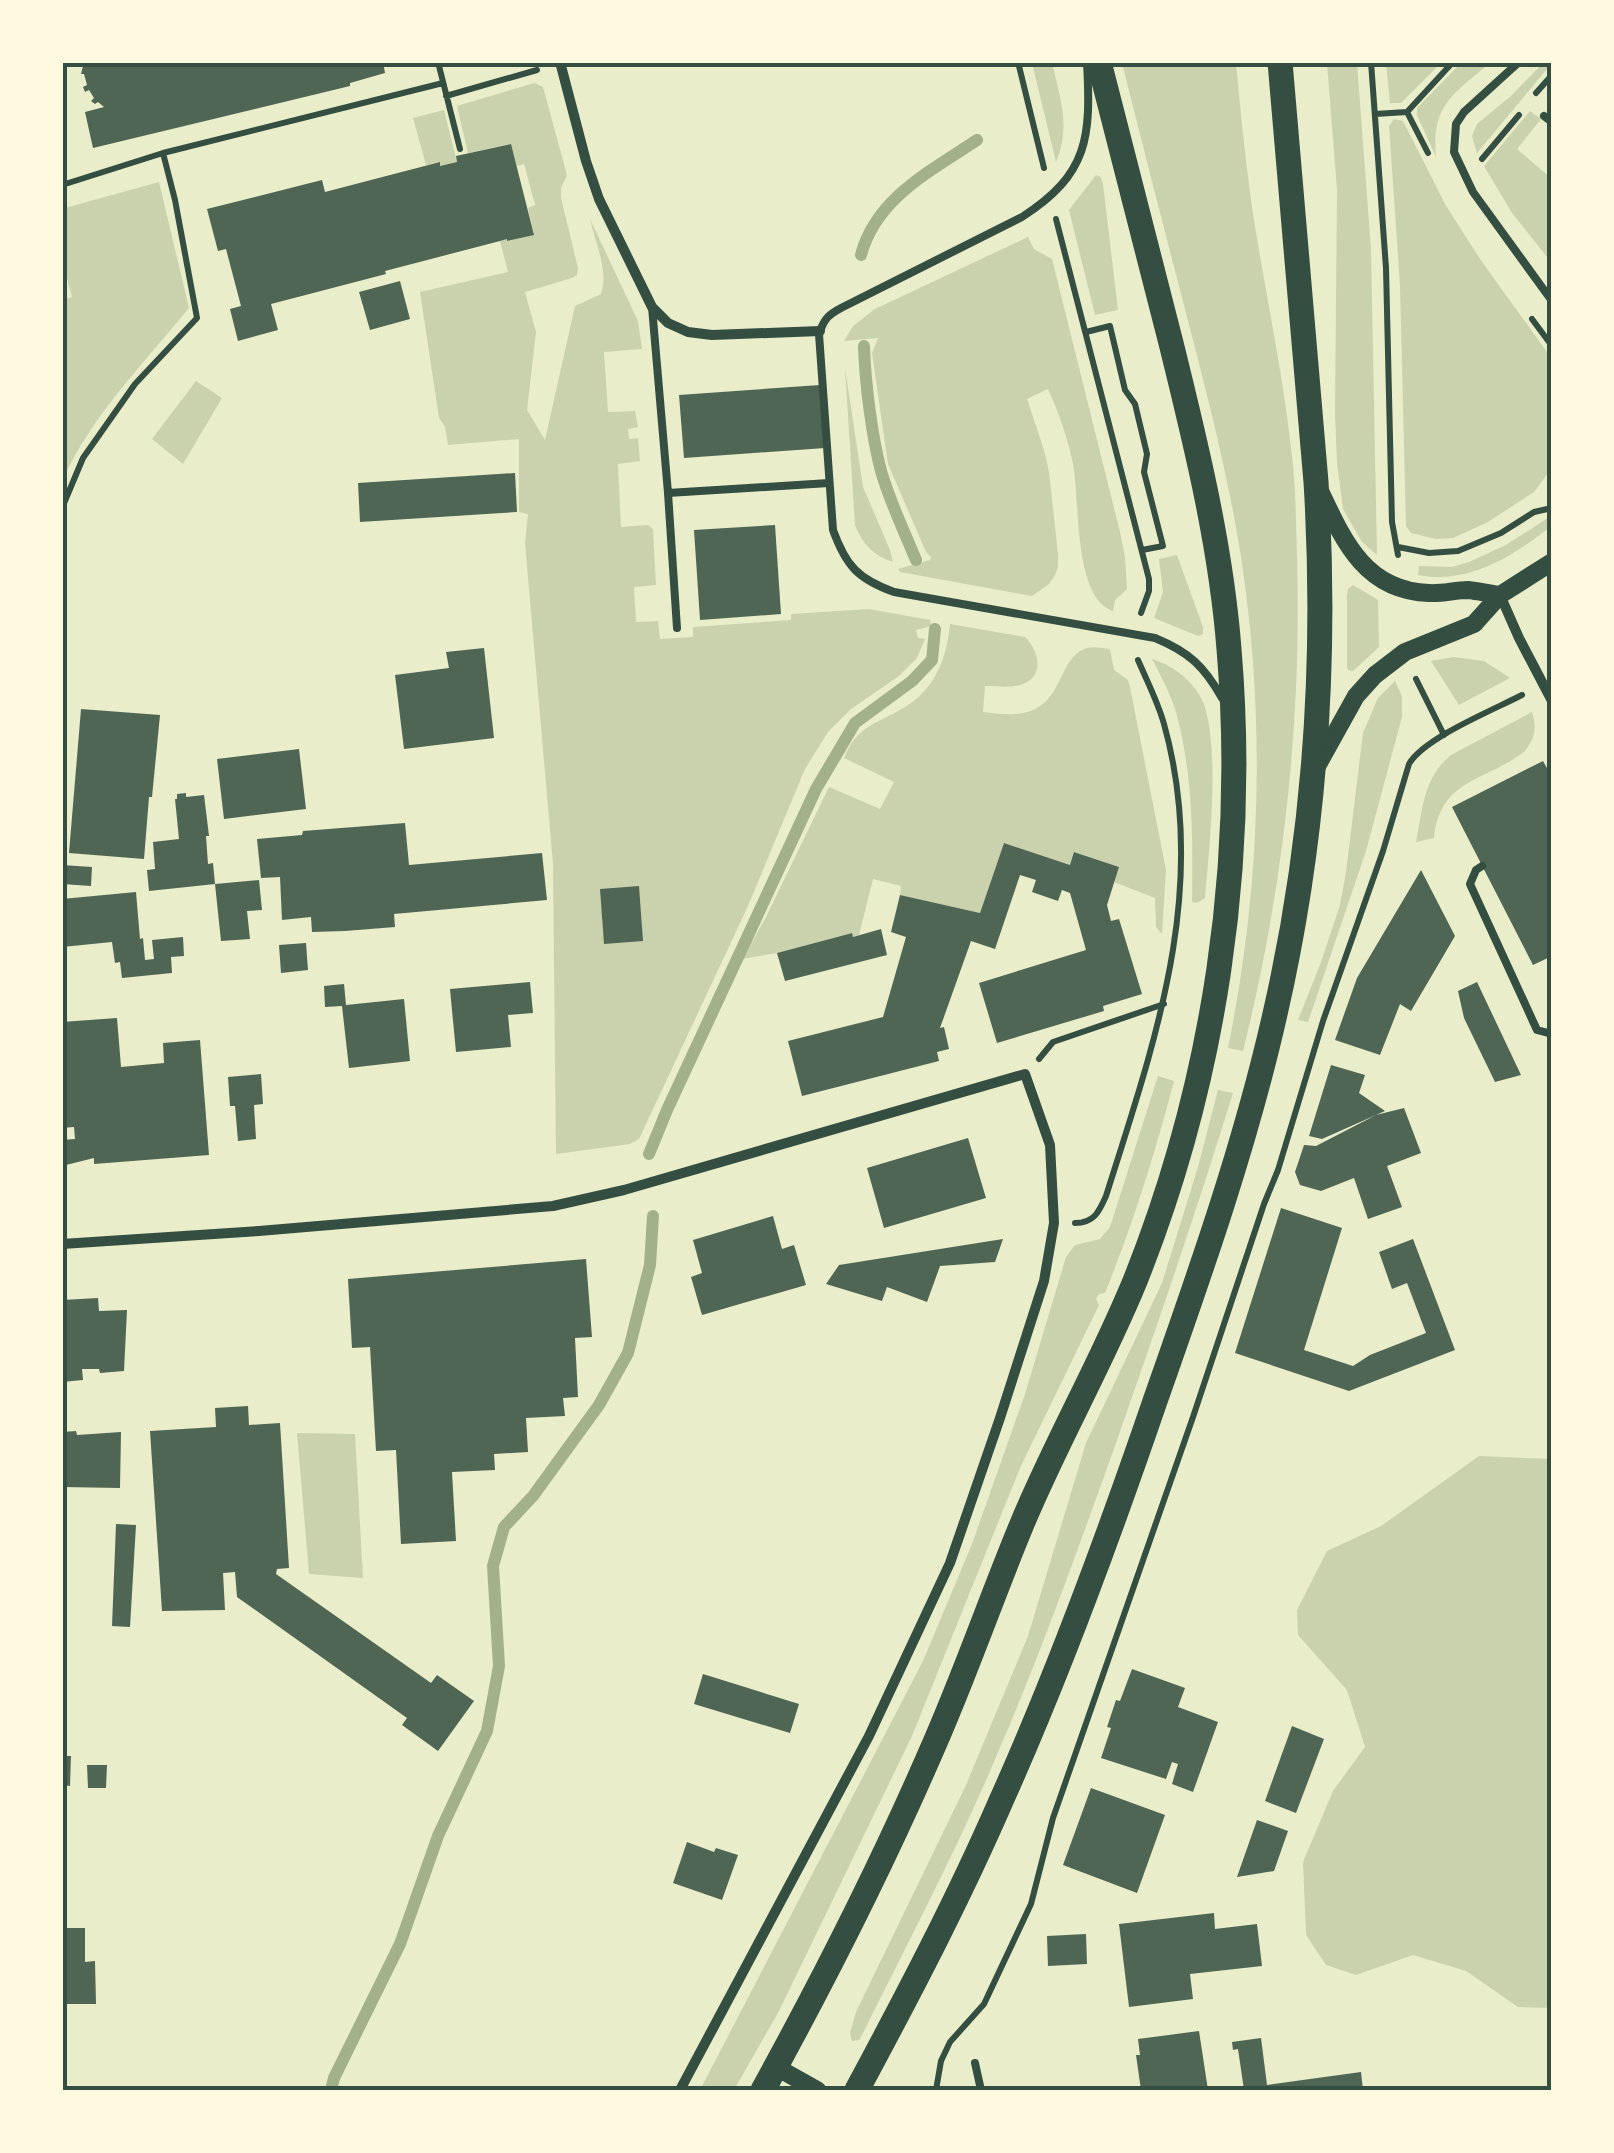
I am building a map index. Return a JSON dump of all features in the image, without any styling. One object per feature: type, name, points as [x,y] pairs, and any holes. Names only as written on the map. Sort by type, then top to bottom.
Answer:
[{"type":"main road","points":[[763,2090],[863,1900],[929,1756],[1043,1474],[1134,1284],[1160,1214],[1202,1066],[1220,965],[1233,826],[1234,720],[1229,646],[1201,469],[1098,62]]},
{"type":"main road","points":[[857,2090],[1002,1801],[1084,1598],[1170,1358],[1259,1079],[1291,934],[1314,773],[1320,661],[1319,535],[1280,62]]},
{"type":"street","points":[[560,63],[598,199],[652,307],[668,323],[688,332],[712,335],[820,331]]},
{"type":"street","points":[[1316,482],[1342,539],[1372,574],[1410,592],[1468,590],[1500,595]]},
{"type":"street","points":[[1314,773],[1356,696],[1375,675],[1405,652],[1474,624],[1500,595],[1552,562]]},
{"type":"street","points":[[1500,595],[1552,701]]},
{"type":"street","points":[[62,1244],[553,1206],[624,1190],[1026,1074],[1050,1146],[1054,1223],[1044,1281],[1000,1418],[950,1564],[877,1718],[680,2090]]},
{"type":"street","points":[[776,2068],[818,2090]]},
{"type":"lane","points":[[1087,62],[1089,103],[1082,154],[1063,186],[1022,217],[827,316],[820,331],[833,530],[854,571],[872,584],[894,592],[1155,638],[1182,651],[1209,674],[1234,720]]},
{"type":"lane","points":[[1518,62],[1464,112],[1456,124],[1454,152],[1474,192],[1552,301]]},
{"type":"lane","points":[[652,307],[676,628]]},
{"type":"lane","points":[[668,494],[829,483]]},
{"type":"lane","points":[[1482,866],[1470,884],[1537,1030],[1552,1034]]},
{"type":"lane","points":[[975,2063],[982,2090]]},
{"type":"path","points":[[438,62],[460,149]]},
{"type":"path","points":[[1018,62],[1045,174]]},
{"type":"path","points":[[1371,62],[1386,268],[1392,522],[1398,558]]},
{"type":"path","points":[[1375,114],[1407,112],[1454,62]]},
{"type":"path","points":[[446,96],[560,63]]},
{"type":"path","points":[[62,185],[163,154],[443,83]]},
{"type":"path","points":[[62,508],[83,458],[135,384],[196,318],[163,154]]},
{"type":"path","points":[[1056,220],[1149,579],[1149,592],[1139,617]]},
{"type":"path","points":[[1086,332],[1110,326],[1126,390],[1135,404],[1147,454],[1144,472],[1163,546],[1142,550]]},
{"type":"path","points":[[1398,547],[1429,553],[1458,551],[1500,533],[1534,512],[1552,508]]},
{"type":"path","points":[[1068,1223],[1089,1222],[1106,1196],[1151,1054],[1174,950],[1179,898],[1176,787],[1164,724],[1135,655]]},
{"type":"path","points":[[1412,669],[1444,735]]},
{"type":"path","points":[[936,2090],[950,2042],[984,2004],[1030,1904],[1053,1818],[1278,1170],[1323,1020],[1383,851],[1409,764],[1422,747],[1523,694]]},
{"type":"path","points":[[1054,1042],[1164,1004]]},
{"type":"green space","points":[[1386,62],[1441,63],[1401,103],[1390,103]]},
{"type":"green space","points":[[1032,63],[1052,63],[1063,112],[1063,137],[1056,162]]},
{"type":"green space","points":[[1122,63],[1236,63],[1251,200],[1290,435],[1298,619],[1293,744],[1269,930],[1243,1051],[1228,1048],[1253,865],[1257,742],[1249,618],[1236,526],[1216,434]]},
{"type":"green space","points":[[1327,63],[1357,63],[1371,249],[1377,555],[1362,542],[1343,509],[1337,463],[1337,190]]},
{"type":"green space","points":[[1461,63],[1490,63],[1456,92],[1441,112],[1436,157],[1417,108]]},
{"type":"green space","points":[[1543,63],[1552,63],[1477,153],[1472,136],[1477,124]]},
{"type":"green space","points":[[535,83],[543,87],[567,175],[561,198],[578,268],[572,278],[525,292],[536,332],[527,410],[545,440],[575,306],[601,294],[603,285],[590,219],[638,321],[642,349],[604,352],[608,412],[635,411],[638,427],[628,429],[629,439],[638,438],[640,461],[618,464],[621,527],[648,525],[653,529],[656,585],[634,587],[636,622],[658,621],[660,639],[693,637],[693,627],[791,620],[791,614],[869,609],[930,620],[931,626],[916,630],[918,638],[925,639],[917,658],[899,676],[851,709],[828,732],[805,769],[748,906],[639,1139],[630,1144],[556,1154],[553,864],[525,543],[528,514],[519,512],[519,439],[448,445],[439,418],[420,292],[508,272],[500,241],[534,234],[528,208],[535,205],[524,164],[517,166],[510,144],[468,153],[457,106]]},
{"type":"green space","points":[[444,110],[457,162],[426,165],[413,118]]},
{"type":"green space","points":[[1530,111],[1541,119],[1517,149],[1551,178],[1551,262],[1512,213],[1484,166]]},
{"type":"green space","points":[[1394,119],[1403,121],[1445,204],[1552,359],[1551,469],[1534,492],[1488,522],[1453,538],[1436,539],[1411,533],[1406,526],[1400,285],[1389,126]]},
{"type":"green space","points":[[1096,175],[1103,184],[1118,310],[1095,315],[1069,210]]},
{"type":"green space","points":[[159,182],[189,308],[104,411],[63,479],[63,300],[72,297],[63,263],[63,203],[65,208]]},
{"type":"green space","points":[[1028,237],[1034,249],[1052,259],[1120,532],[1127,589],[1115,600],[1113,611],[1100,602],[1085,568],[1073,464],[1048,389],[1027,399],[1049,472],[1058,568],[1049,584],[1032,596],[900,572],[898,569],[931,557],[888,464],[872,353],[878,338],[844,341],[853,326],[875,309]]},
{"type":"green space","points":[[845,368],[863,487],[893,562],[870,548],[855,525]]},
{"type":"green space","points":[[196,381],[222,398],[183,464],[152,439]]},
{"type":"green space","points":[[1551,516],[1551,526],[1489,566],[1455,576],[1418,575],[1419,566],[1452,567],[1469,562],[1506,545]]},
{"type":"green space","points":[[1177,555],[1203,627],[1203,634],[1198,636],[1154,618],[1163,592],[1159,559]]},
{"type":"green space","points":[[1353,585],[1378,600],[1379,647],[1353,671],[1347,667],[1347,595]]},
{"type":"green space","points":[[950,624],[1025,637],[1037,657],[1037,671],[1028,682],[985,686],[983,712],[1031,711],[1052,694],[1077,654],[1089,647],[1110,649],[1114,670],[1128,680],[1130,687],[1166,870],[1162,934],[1156,927],[1155,898],[1114,882],[1119,867],[1075,852],[1070,865],[1004,843],[980,913],[900,895],[901,886],[873,879],[859,935],[853,937],[851,933],[742,959],[829,787],[880,809],[894,782],[844,758],[863,731],[908,705],[926,689],[943,659]]},
{"type":"green space","points":[[1454,657],[1484,661],[1510,678],[1459,705],[1431,661]]},
{"type":"green space","points":[[1152,659],[1191,683],[1207,714],[1212,764],[1211,824],[1205,898],[1197,903],[1192,902],[1191,808],[1182,739],[1172,701]]},
{"type":"green space","points":[[1395,681],[1402,696],[1402,717],[1366,851],[1308,1022],[1298,1020],[1340,905],[1363,733],[1378,698]]},
{"type":"green space","points":[[1532,712],[1534,733],[1525,751],[1455,792],[1438,818],[1434,838],[1416,842],[1426,794],[1442,764],[1451,755]]},
{"type":"green space","points":[[1158,1076],[1174,1081],[1115,1267],[1105,1293],[1096,1299],[1099,1305],[1020,1468],[912,1736],[779,2011],[734,2090],[700,2090],[923,1661],[972,1544],[1025,1394],[1066,1257],[1075,1245],[1100,1239],[1110,1227]]},
{"type":"green space","points":[[1218,1090],[1233,1093],[1219,1139],[1126,1414],[1043,1642],[951,1857],[864,2031],[859,2040],[852,2041],[850,2033],[856,2012],[966,1785],[1028,1636],[1086,1443],[1162,1283]]},
{"type":"green space","points":[[297,1433],[355,1434],[363,1578],[309,1574]]},
{"type":"green space","points":[[1479,1456],[1551,1459],[1551,2008],[1518,2007],[1466,1971],[1413,1955],[1356,1975],[1326,1965],[1306,1935],[1303,1862],[1333,1791],[1365,1747],[1347,1690],[1298,1635],[1297,1610],[1327,1551],[1381,1526]]},
{"type":"building","points":[[84,62],[383,62],[385,73],[350,86],[93,148],[85,112],[104,107],[91,101],[94,98],[89,90],[85,92],[83,87],[87,85],[81,74]]},
{"type":"building","points":[[511,144],[534,235],[271,304],[278,330],[238,341],[230,309],[241,306],[226,249],[218,251],[207,209],[322,180],[325,192],[440,162],[440,166],[457,162],[456,156]]},
{"type":"building","points":[[400,281],[410,319],[370,330],[359,292]]},
{"type":"building","points":[[820,385],[825,448],[684,458],[679,395]]},
{"type":"building","points":[[515,473],[517,512],[360,522],[358,483]]},
{"type":"building","points":[[775,525],[781,614],[700,620],[694,530]]},
{"type":"building","points":[[484,648],[494,738],[404,749],[395,675],[449,668],[446,652]]},
{"type":"building","points":[[81,709],[160,715],[144,859],[69,853]]},
{"type":"building","points":[[299,749],[306,809],[224,819],[217,759]]},
{"type":"building","points":[[1543,761],[1552,777],[1552,956],[1533,965],[1452,807]]},
{"type":"building","points":[[186,793],[186,797],[204,795],[208,864],[213,863],[215,884],[149,891],[147,870],[155,869],[153,842],[179,839],[175,799],[177,794]]},
{"type":"building","points":[[405,823],[409,865],[542,853],[547,900],[394,914],[395,927],[345,931],[312,932],[311,917],[282,920],[280,877],[261,878],[257,839],[302,835],[303,831]]},
{"type":"building","points":[[1004,843],[1070,865],[1074,852],[1119,867],[1107,905],[1111,921],[1119,919],[1142,994],[1103,1006],[1104,1011],[997,1043],[979,983],[1086,950],[1070,893],[1062,890],[1058,901],[1032,892],[1036,880],[1020,875],[995,949],[971,941],[940,1028],[944,1027],[949,1049],[937,1052],[939,1061],[802,1096],[788,1041],[883,1017],[906,937],[891,932],[900,895],[980,913]]},
{"type":"building","points":[[62,865],[92,867],[91,886],[62,884]]},
{"type":"building","points":[[1421,870],[1455,936],[1411,1011],[1400,1004],[1380,1055],[1335,1040],[1357,978]]},
{"type":"building","points":[[259,880],[262,910],[247,911],[250,939],[221,941],[215,884]]},
{"type":"building","points":[[639,886],[643,941],[604,944],[600,889]]},
{"type":"building","points":[[136,892],[145,960],[154,959],[152,940],[183,937],[184,956],[171,957],[172,973],[122,978],[112,942],[62,947],[62,899]]},
{"type":"building","points":[[881,929],[887,955],[785,981],[777,953]]},
{"type":"building","points":[[306,943],[308,970],[281,973],[279,945]]},
{"type":"building","points":[[530,982],[533,1013],[508,1015],[511,1047],[456,1052],[450,989]]},
{"type":"building","points":[[1477,982],[1521,1075],[1495,1082],[1464,1018],[1458,991]]},
{"type":"building","points":[[344,984],[346,1005],[404,999],[410,1061],[349,1068],[342,1006],[325,1007],[324,986]]},
{"type":"building","points":[[117,1018],[121,1067],[164,1063],[163,1043],[200,1040],[209,1155],[94,1164],[94,1158],[62,1166],[62,1140],[75,1139],[74,1127],[62,1128],[62,1022]]},
{"type":"building","points":[[1331,1065],[1365,1075],[1359,1093],[1385,1111],[1322,1139],[1309,1136]]},
{"type":"building","points":[[261,1074],[263,1104],[254,1105],[256,1139],[238,1141],[228,1077]]},
{"type":"building","points":[[1404,1108],[1421,1153],[1387,1166],[1402,1207],[1368,1219],[1354,1178],[1321,1191],[1300,1185],[1295,1172],[1304,1145],[1316,1146],[1376,1115]]},
{"type":"building","points":[[968,1138],[986,1198],[884,1228],[867,1168]]},
{"type":"building","points":[[1281,1208],[1342,1228],[1304,1350],[1353,1366],[1370,1355],[1426,1333],[1407,1283],[1392,1289],[1379,1252],[1413,1239],[1455,1350],[1349,1391],[1235,1353]]},
{"type":"building","points":[[773,1216],[782,1249],[794,1245],[806,1285],[702,1315],[691,1277],[702,1273],[693,1240]]},
{"type":"building","points":[[1003,1239],[995,1262],[940,1266],[927,1302],[887,1287],[882,1301],[826,1284],[839,1265]]},
{"type":"building","points":[[586,1259],[592,1337],[575,1338],[578,1397],[563,1398],[565,1416],[526,1418],[528,1452],[494,1454],[495,1470],[452,1472],[456,1541],[401,1544],[396,1450],[376,1451],[370,1347],[352,1348],[348,1279]]},
{"type":"building","points":[[98,1298],[99,1311],[127,1310],[124,1371],[100,1373],[99,1369],[82,1369],[83,1380],[62,1382],[62,1300]]},
{"type":"building","points":[[248,1406],[249,1425],[280,1423],[289,1568],[277,1569],[276,1574],[431,1683],[437,1675],[474,1701],[438,1751],[402,1725],[407,1718],[237,1597],[235,1572],[223,1573],[225,1610],[162,1611],[150,1431],[216,1427],[215,1408]]},
{"type":"building","points":[[76,1431],[77,1435],[121,1432],[120,1488],[62,1487],[62,1432]]},
{"type":"building","points":[[116,1524],[136,1525],[130,1627],[112,1626]]},
{"type":"building","points":[[1132,1669],[1185,1688],[1178,1707],[1218,1722],[1193,1792],[1172,1784],[1178,1764],[1172,1762],[1166,1779],[1101,1758],[1116,1700],[1120,1701]]},
{"type":"building","points":[[703,1674],[799,1704],[790,1733],[694,1704]]},
{"type":"building","points":[[1292,1726],[1324,1739],[1296,1813],[1265,1801]]},
{"type":"building","points":[[62,1756],[71,1756],[70,1786],[62,1785]]},
{"type":"building","points":[[87,1765],[107,1765],[106,1788],[88,1788]]},
{"type":"building","points":[[1091,1788],[1165,1815],[1137,1893],[1063,1865]]},
{"type":"building","points":[[1257,1820],[1288,1831],[1274,1871],[1237,1877]]},
{"type":"building","points":[[687,1842],[714,1852],[716,1848],[738,1855],[722,1900],[673,1883]]},
{"type":"building","points":[[1214,1913],[1215,1929],[1257,1924],[1262,1966],[1190,1974],[1193,1999],[1129,2007],[1119,1924]]},
{"type":"building","points":[[62,1928],[85,1928],[85,1962],[95,1961],[96,2004],[62,2004]]},
{"type":"building","points":[[1086,1934],[1087,1964],[1048,1966],[1047,1936]]},
{"type":"building","points":[[1199,2031],[1208,2090],[1141,2090],[1138,2039]]},
{"type":"building","points":[[1261,2038],[1267,2085],[1361,2072],[1363,2090],[1244,2090],[1238,2049],[1233,2050],[1232,2042]]},
{"type":"waterway","points":[[861,255],[868,235],[892,202],[977,140]]},
{"type":"waterway","points":[[864,346],[881,471],[916,560]]},
{"type":"waterway","points":[[649,1154],[816,789],[855,723],[912,681],[932,660],[935,629]]},
{"type":"waterway","points":[[331,2090],[400,1944],[438,1836],[487,1731],[499,1666],[493,1566],[504,1527],[533,1496],[599,1405],[628,1353],[650,1265],[653,1216]]}]
